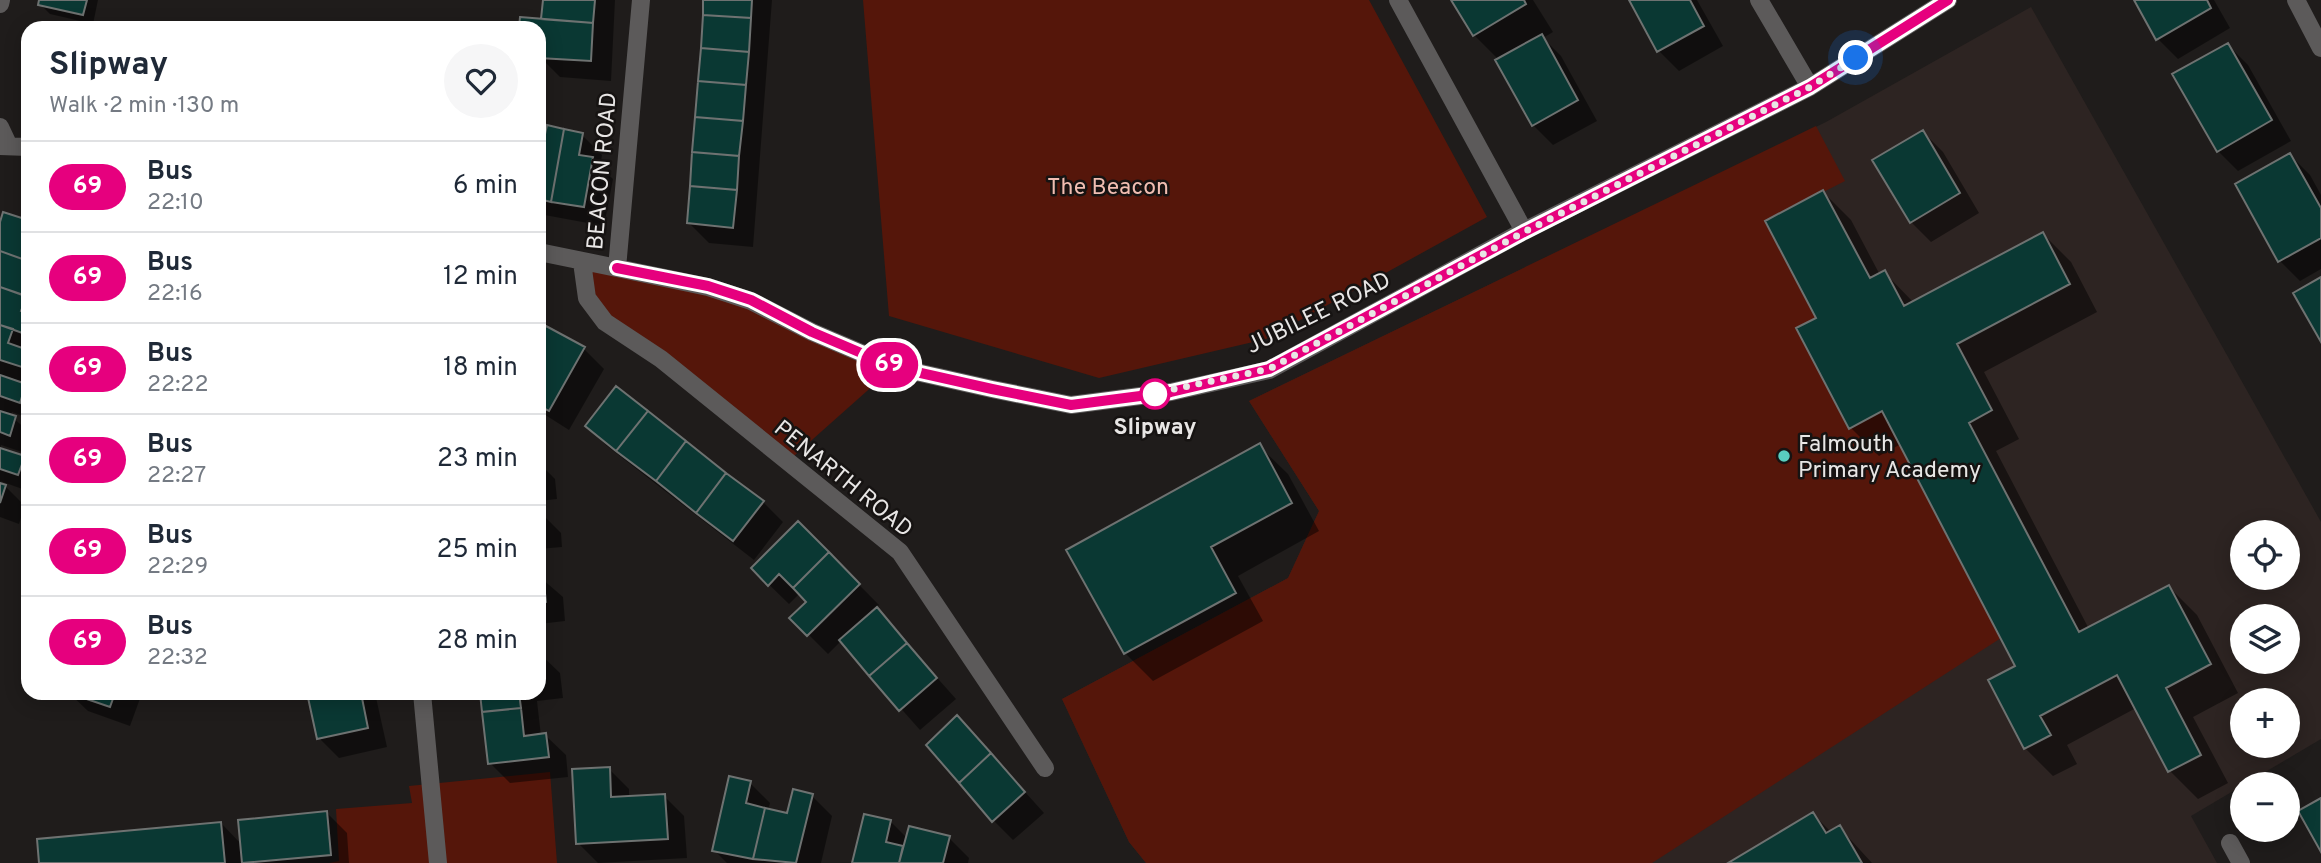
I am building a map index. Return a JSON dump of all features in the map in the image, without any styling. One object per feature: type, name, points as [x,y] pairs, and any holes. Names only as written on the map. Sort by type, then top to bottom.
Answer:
[{"type":"street","name":"BEACON ROAD","points":[[546,254],[617,268],[641,0]]},
{"type":"street","points":[[1398,0],[1524,232]]},
{"type":"street","points":[[1759,0],[1810,87]]},
{"type":"street","name":"JUBILEE ROAD","points":[[617,268],[708,286],[751,300],[812,332],[894,367],[1071,405],[1171,392],[1269,369],[1524,232],[1810,87],[1948,0]]},
{"type":"street","points":[[2296,0],[2321,48]]},
{"type":"street","points":[[3,139],[21,145]]},
{"type":"street","name":"PENARTH ROAD","points":[[582,262],[587,298],[605,322],[661,359],[900,552],[1045,768]]},
{"type":"street","points":[[423,700],[438,863]]},
{"type":"street","points":[[2230,844],[2241,863]]},
{"type":"shaded area","name":"Falmouth Primary Academy","points":[[2031,7],[2321,522],[2321,739],[2300,751],[2300,688],[2230,688],[2230,758],[2289,758],[2265,772],[2230,772],[2230,793],[2191,816],[2217,863],[1146,863],[1129,842],[1062,699],[1288,578],[1319,511],[1249,401],[1826,122]]},
{"type":"green space","name":"The Beacon","points":[[863,0],[1369,0],[1487,217],[1266,339],[1099,378],[889,316]]},
{"type":"green space","points":[[1816,126],[1845,181],[1766,221],[1882,411],[2001,638],[1652,863],[1146,863],[1129,842],[1062,699],[1288,578],[1319,511],[1249,401]]},
{"type":"green space","points":[[582,262],[708,287],[894,367],[786,463],[605,322]]},
{"type":"green space","points":[[550,772],[557,863],[329,863],[339,861],[336,809],[412,803],[409,786]]},
{"type":"building","points":[[39,0],[87,0],[83,15],[38,5]]},
{"type":"building","points":[[543,0],[595,0],[593,23],[541,19]]},
{"type":"building","points":[[703,0],[752,0],[751,18],[703,15]]},
{"type":"building","points":[[1451,0],[1524,0],[1526,4],[1473,36]]},
{"type":"building","points":[[1629,0],[1690,0],[1704,26],[1657,52]]},
{"type":"building","points":[[2134,0],[2207,0],[2211,8],[2156,40]]},
{"type":"building","points":[[703,15],[751,18],[749,52],[701,48]]},
{"type":"building","points":[[520,17],[593,23],[591,61],[546,58],[546,21],[520,21]]},
{"type":"building","points":[[1542,34],[1578,100],[1532,126],[1495,60]]},
{"type":"building","points":[[2228,43],[2272,120],[2217,152],[2172,74]]},
{"type":"building","points":[[701,48],[749,52],[746,85],[698,81]]},
{"type":"building","points":[[698,81],[746,85],[743,121],[695,117]]},
{"type":"building","points":[[695,117],[743,121],[739,156],[692,152]]},
{"type":"building","points":[[547,125],[564,129],[551,202],[546,201]]},
{"type":"building","points":[[564,129],[583,133],[579,155],[593,157],[584,207],[551,202]]},
{"type":"building","points":[[1923,130],[1960,193],[1910,223],[1872,160]]},
{"type":"building","points":[[692,152],[739,156],[737,190],[690,186]]},
{"type":"building","points":[[2290,153],[2321,208],[2321,238],[2278,262],[2235,184]]},
{"type":"building","points":[[690,186],[737,190],[733,228],[687,223]]},
{"type":"building","points":[[1823,190],[1870,278],[1885,270],[1904,306],[2043,232],[2070,284],[1957,344],[1992,410],[1969,423],[2079,632],[2169,585],[2211,664],[2166,688],[2201,755],[2168,772],[2117,675],[2040,716],[2051,735],[2024,749],[1988,680],[2015,666],[1882,411],[1849,429],[1796,328],[1816,318],[1765,221]]},
{"type":"building","points":[[3,212],[21,218],[21,258],[0,251],[0,222]]},
{"type":"building","points":[[0,251],[21,258],[21,294],[0,287]]},
{"type":"building","points":[[2321,277],[2321,342],[2293,293]]},
{"type":"building","points":[[0,287],[21,294],[21,332],[0,325]]},
{"type":"building","points":[[0,325],[13,329],[8,343],[21,348],[21,367],[0,360]]},
{"type":"building","points":[[546,326],[585,347],[549,411],[546,410]]},
{"type":"building","points":[[0,375],[21,382],[20,403],[0,396]]},
{"type":"building","points":[[616,386],[648,411],[616,451],[585,426]]},
{"type":"building","points":[[0,411],[16,416],[10,436],[0,432]]},
{"type":"building","points":[[648,411],[686,441],[656,481],[616,451]]},
{"type":"building","points":[[686,441],[726,473],[696,513],[656,481]]},
{"type":"building","points":[[1260,443],[1292,503],[1211,547],[1236,593],[1124,654],[1066,550]]},
{"type":"building","points":[[0,448],[21,455],[18,475],[0,469]]},
{"type":"building","points":[[726,473],[764,501],[733,541],[696,513]]},
{"type":"building","points":[[0,483],[6,485],[0,503]]},
{"type":"building","points":[[798,521],[829,552],[793,588],[779,574],[768,586],[751,568]]},
{"type":"building","points":[[829,552],[860,584],[807,636],[789,618],[806,602],[793,588]]},
{"type":"building","points":[[877,607],[907,643],[869,676],[839,640]]},
{"type":"building","points":[[907,643],[937,678],[899,711],[869,676]]},
{"type":"building","points":[[90,700],[112,700],[110,707]]},
{"type":"building","points":[[309,700],[362,700],[368,728],[317,739]]},
{"type":"building","points":[[481,700],[520,700],[521,708],[482,712]]},
{"type":"building","points":[[521,708],[524,736],[546,733],[549,757],[488,764],[482,712]]},
{"type":"building","points":[[957,715],[991,753],[959,783],[926,745]]},
{"type":"building","points":[[991,753],[1025,792],[992,822],[959,783]]},
{"type":"building","points":[[610,767],[611,797],[665,794],[668,839],[576,844],[572,769]]},
{"type":"building","points":[[729,776],[751,781],[746,803],[765,808],[753,859],[712,851]]},
{"type":"building","points":[[793,789],[813,794],[796,863],[753,859],[765,808],[787,813]]},
{"type":"building","points":[[2321,798],[2321,852],[2300,815],[2300,810]]},
{"type":"building","points":[[327,811],[331,855],[242,863],[238,820]]},
{"type":"building","points":[[1813,812],[1826,833],[1840,825],[1862,863],[1728,863]]},
{"type":"building","points":[[864,814],[891,820],[886,842],[903,846],[899,863],[852,863]]},
{"type":"building","points":[[221,822],[225,863],[39,863],[37,839]]},
{"type":"building","points":[[909,826],[950,836],[943,863],[899,863]]},
{"type":"bus line","name":"69","points":[[617,268],[708,286],[751,300],[812,332],[894,367],[992,389],[1071,405],[1171,392],[1269,369],[1524,232],[1810,87],[1948,0]]},
{"type":"place","name":"Slipway","points":[[1155,394]]},
{"type":"place","name":"Falmouth Primary Academy","points":[[1784,456]]},
{"type":"route","points":[[1155,394],[1146,395],[1171,392],[1269,369],[1524,232],[1810,87],[1856,58]]}]
